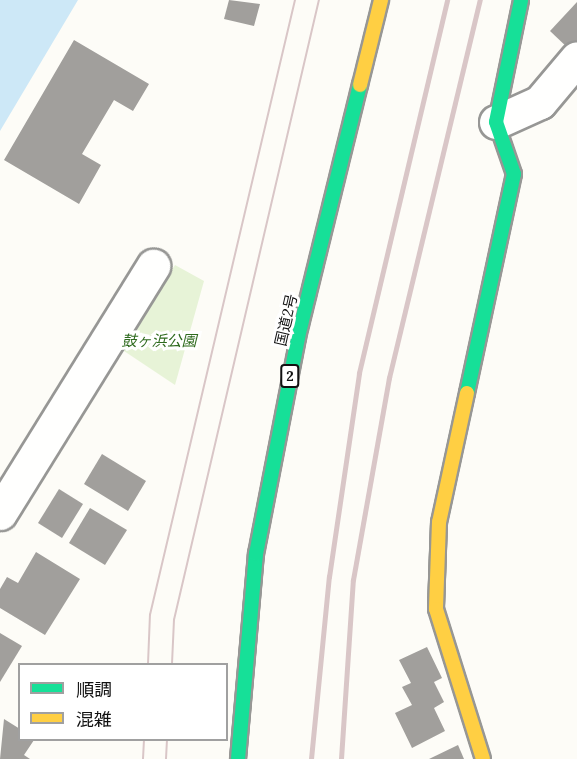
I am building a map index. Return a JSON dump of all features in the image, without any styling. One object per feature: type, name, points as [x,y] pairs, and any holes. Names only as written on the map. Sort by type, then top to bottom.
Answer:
[{"type":"main road","name":"国道2号","points":[[238,759],[256,554],[298,337],[381,0]]},
{"type":"main road","points":[[483,759],[436,609],[439,522],[514,174],[496,122],[521,0]]},
{"type":"street","points":[[496,122],[540,102],[577,58]]},
{"type":"street","points":[[0,513],[153,266]]},
{"type":"green space","name":"鼓ヶ浜公園","points":[[175,265],[204,281],[175,385],[121,349]]},
{"type":"water","points":[[0,0],[78,0],[0,131]]},
{"type":"building","points":[[229,0],[260,4],[254,26],[224,19]]},
{"type":"building","points":[[577,2],[577,43],[570,50],[550,31]]},
{"type":"building","points":[[74,40],[149,84],[133,111],[114,100],[82,154],[101,165],[79,204],[4,160]]},
{"type":"building","points":[[102,454],[146,481],[128,511],[84,484]]},
{"type":"building","points":[[59,489],[83,504],[62,538],[38,523]]},
{"type":"building","points":[[90,508],[127,530],[105,565],[69,543]]},
{"type":"building","points":[[36,552],[80,579],[45,635],[0,608],[0,589],[7,577],[18,583]]},
{"type":"building","points":[[0,633],[22,646],[0,682]]},
{"type":"building","points":[[427,647],[442,678],[434,682],[444,702],[434,708],[445,731],[412,748],[395,713],[412,705],[402,687],[411,683],[399,660]]},
{"type":"building","points":[[4,719],[18,728],[18,741],[33,741],[24,755],[30,759],[0,759]]},
{"type":"building","points":[[458,745],[464,759],[429,759]]},
{"type":"tram line","points":[[148,663],[150,615],[295,0]]},
{"type":"tram line","points":[[172,663],[174,620],[319,0]]},
{"type":"tram line","points":[[143,759],[144,741]]},
{"type":"tram line","points":[[166,759],[167,741]]},
{"type":"railway","points":[[311,759],[329,577],[359,373],[447,0]]},
{"type":"railway","points":[[341,759],[353,580],[389,378],[480,0]]},
{"type":"traffic: fast","points":[[467,393],[514,174],[496,122],[521,0]]},
{"type":"traffic: fast","points":[[238,759],[256,554],[298,337],[360,85]]},
{"type":"traffic: slow","points":[[360,85],[381,0]]},
{"type":"traffic: slow","points":[[467,393],[439,522],[436,609],[483,759]]}]
